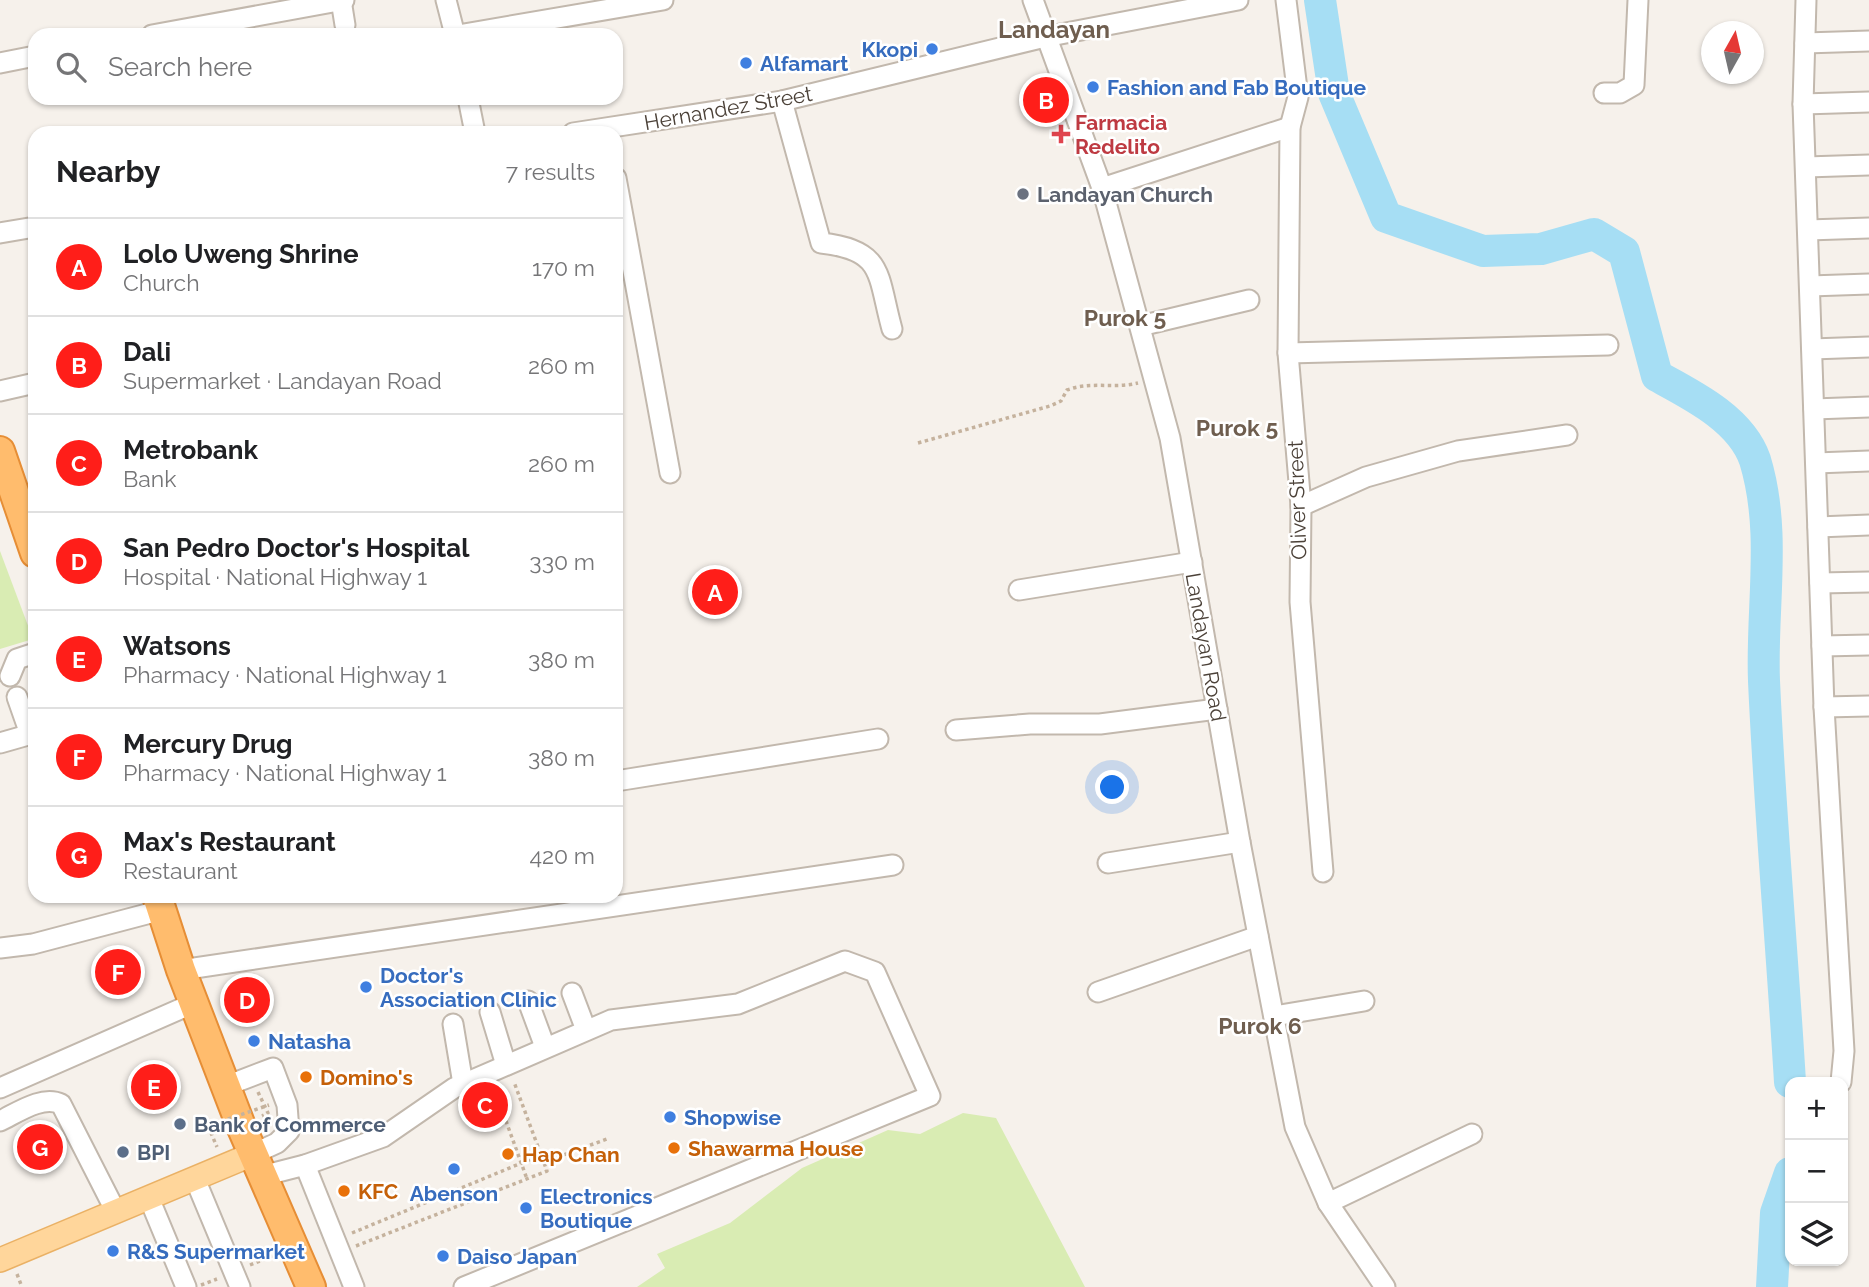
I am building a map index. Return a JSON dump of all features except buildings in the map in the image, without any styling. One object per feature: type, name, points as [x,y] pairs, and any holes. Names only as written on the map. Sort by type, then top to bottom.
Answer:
[{"type":"highway","points":[[0,451],[28,533]]},
{"type":"highway","points":[[159,903],[181,970],[257,1165],[311,1287]]},
{"type":"main road","points":[[0,1260],[195,1179],[257,1165]]},
{"type":"street","points":[[190,28],[343,0],[345,25]]},
{"type":"street","points":[[446,0],[455,28]]},
{"type":"street","points":[[498,28],[663,0]]},
{"type":"street","name":"Landayan Road","points":[[1032,0],[1102,188],[1170,438],[1240,842],[1295,1127],[1328,1203],[1385,1287]]},
{"type":"street","name":"Hernandez Street","points":[[623,128],[782,101],[1045,37],[1238,0]]},
{"type":"street","name":"Oliver Street","points":[[1286,0],[1298,97],[1290,127],[1289,352],[1301,506],[1300,602],[1323,872]]},
{"type":"street","points":[[1604,93],[1620,93],[1634,85],[1638,0]]},
{"type":"street","points":[[1806,0],[1803,104],[1824,707],[1844,1051],[1841,1077]]},
{"type":"street","points":[[1805,43],[1869,41]]},
{"type":"street","points":[[0,63],[28,57]]},
{"type":"street","points":[[782,101],[821,243],[850,246],[865,253],[874,266],[892,329]]},
{"type":"street","points":[[1803,104],[1869,102]]},
{"type":"street","points":[[469,105],[474,126]]},
{"type":"street","points":[[1102,188],[1290,127]]},
{"type":"street","points":[[1806,167],[1869,166]]},
{"type":"street","points":[[623,216],[670,473]]},
{"type":"street","points":[[0,233],[28,228]]},
{"type":"street","points":[[1808,230],[1869,228]]},
{"type":"street","points":[[1810,286],[1869,284]]},
{"type":"street","points":[[1140,326],[1249,300]]},
{"type":"street","points":[[1289,352],[1608,345]]},
{"type":"street","points":[[1812,349],[1869,347]]},
{"type":"street","points":[[0,391],[28,385]]},
{"type":"street","points":[[1814,409],[1869,407]]},
{"type":"street","points":[[1301,506],[1366,477],[1458,451],[1567,435]]},
{"type":"street","points":[[1816,463],[1869,461]]},
{"type":"street","points":[[1818,527],[1869,525]]},
{"type":"street","points":[[1019,590],[1192,562]]},
{"type":"street","points":[[1820,583],[1869,582]]},
{"type":"street","points":[[1822,646],[1869,645]]},
{"type":"street","points":[[10,676],[17,659],[28,655]]},
{"type":"street","points":[[17,697],[28,722]]},
{"type":"street","points":[[1824,707],[1869,706]]},
{"type":"street","points":[[956,730],[1030,724],[1100,724],[1217,709]]},
{"type":"street","points":[[0,743],[28,735]]},
{"type":"street","points":[[623,780],[878,739]]},
{"type":"street","points":[[1108,863],[1240,842]]},
{"type":"street","points":[[181,970],[893,866]]},
{"type":"street","points":[[0,948],[33,944],[159,903]]},
{"type":"street","points":[[1098,992],[1258,936]]},
{"type":"street","points":[[257,1165],[305,1165],[383,1137],[463,1084],[611,1020],[738,1004],[845,961],[875,972],[930,1096],[464,1287]]},
{"type":"street","points":[[572,993],[586,1030]]},
{"type":"street","points":[[528,1001],[545,1047]]},
{"type":"street","points":[[1274,1016],[1364,1001]]},
{"type":"street","points":[[0,1088],[194,1003]]},
{"type":"street","points":[[490,1012],[506,1065]]},
{"type":"street","points":[[453,1024],[463,1084]]},
{"type":"street","points":[[226,1086],[273,1068],[287,1105],[289,1131],[257,1165]]},
{"type":"street","points":[[0,1121],[40,1103],[49,1101],[61,1104],[116,1212]]},
{"type":"street","points":[[1328,1203],[1472,1135]]},
{"type":"street","points":[[305,1165],[335,1247],[354,1287]]},
{"type":"street","points":[[195,1179],[240,1287]]},
{"type":"street","points":[[149,1198],[186,1287]]},
{"type":"path","points":[[918,443],[1050,406],[1061,401],[1067,390],[1081,385],[1096,384],[1109,388],[1154,379]]},
{"type":"path","points":[[335,1247],[547,1171],[506,1065]]},
{"type":"path","points":[[487,1073],[527,1179]]},
{"type":"path","points":[[257,1089],[268,1113]]},
{"type":"path","points":[[208,1126],[269,1105]]},
{"type":"path","points":[[544,1162],[607,1139]]},
{"type":"path","points":[[335,1247],[541,1155]]},
{"type":"green space","points":[[0,551],[28,626],[28,641],[0,649]]},
{"type":"green space","points":[[963,1113],[996,1118],[1085,1287],[637,1287],[665,1268],[657,1254],[730,1223],[802,1168],[888,1130],[920,1134]]},
{"type":"waterway","points":[[1320,0],[1334,93],[1386,217],[1483,251],[1541,249],[1594,234],[1624,252],[1657,376],[1700,400],[1727,420],[1739,432],[1755,460],[1762,487],[1767,542],[1764,681],[1790,1077]]},
{"type":"waterway","points":[[1772,1287],[1776,1213],[1785,1187]]},
{"type":"place","name":"Kkopi","points":[[932,49]]},
{"type":"place","name":"Alfamart","points":[[746,63]]},
{"type":"place","name":"Fashion and Fab Boutique","points":[[1093,87]]},
{"type":"place","name":"Dali","points":[[1046,100]]},
{"type":"place","name":"Farmacia Redelito","points":[[1061,134]]},
{"type":"place","name":"Landayan Church","points":[[1023,194]]},
{"type":"place","name":"Lolo Uweng Shrine","points":[[715,592]]},
{"type":"place","name":"Mercury Drug","points":[[118,972]]},
{"type":"place","name":"Doctor's Association Clinic","points":[[366,987]]},
{"type":"place","name":"San Pedro Doctor's Hospital","points":[[247,1000]]},
{"type":"place","name":"Natasha","points":[[254,1041]]},
{"type":"place","name":"Domino's","points":[[306,1077]]},
{"type":"place","name":"Watsons","points":[[154,1087]]},
{"type":"place","name":"Metrobank","points":[[485,1105]]},
{"type":"place","name":"Shopwise","points":[[670,1117]]},
{"type":"place","name":"Bank of Commerce","points":[[180,1124]]},
{"type":"place","name":"Max's Restaurant","points":[[40,1147]]},
{"type":"place","name":"Shawarma House","points":[[674,1148]]},
{"type":"place","name":"BPI","points":[[123,1152]]},
{"type":"place","name":"Hap Chan","points":[[508,1154]]},
{"type":"place","name":"Abenson","points":[[454,1169]]},
{"type":"place","name":"KFC","points":[[344,1191]]},
{"type":"place","name":"Electronics Boutique","points":[[526,1208]]},
{"type":"place","name":"R&S Supermarket","points":[[113,1251]]},
{"type":"place","name":"Daiso Japan","points":[[443,1256]]},
{"type":"district","name":"Landayan","points":[[1054,29]]},
{"type":"district","name":"Purok 5","points":[[1125,317]]},
{"type":"district","name":"Purok 5","points":[[1237,427]]},
{"type":"district","name":"Purok 6","points":[[1260,1025]]}]
